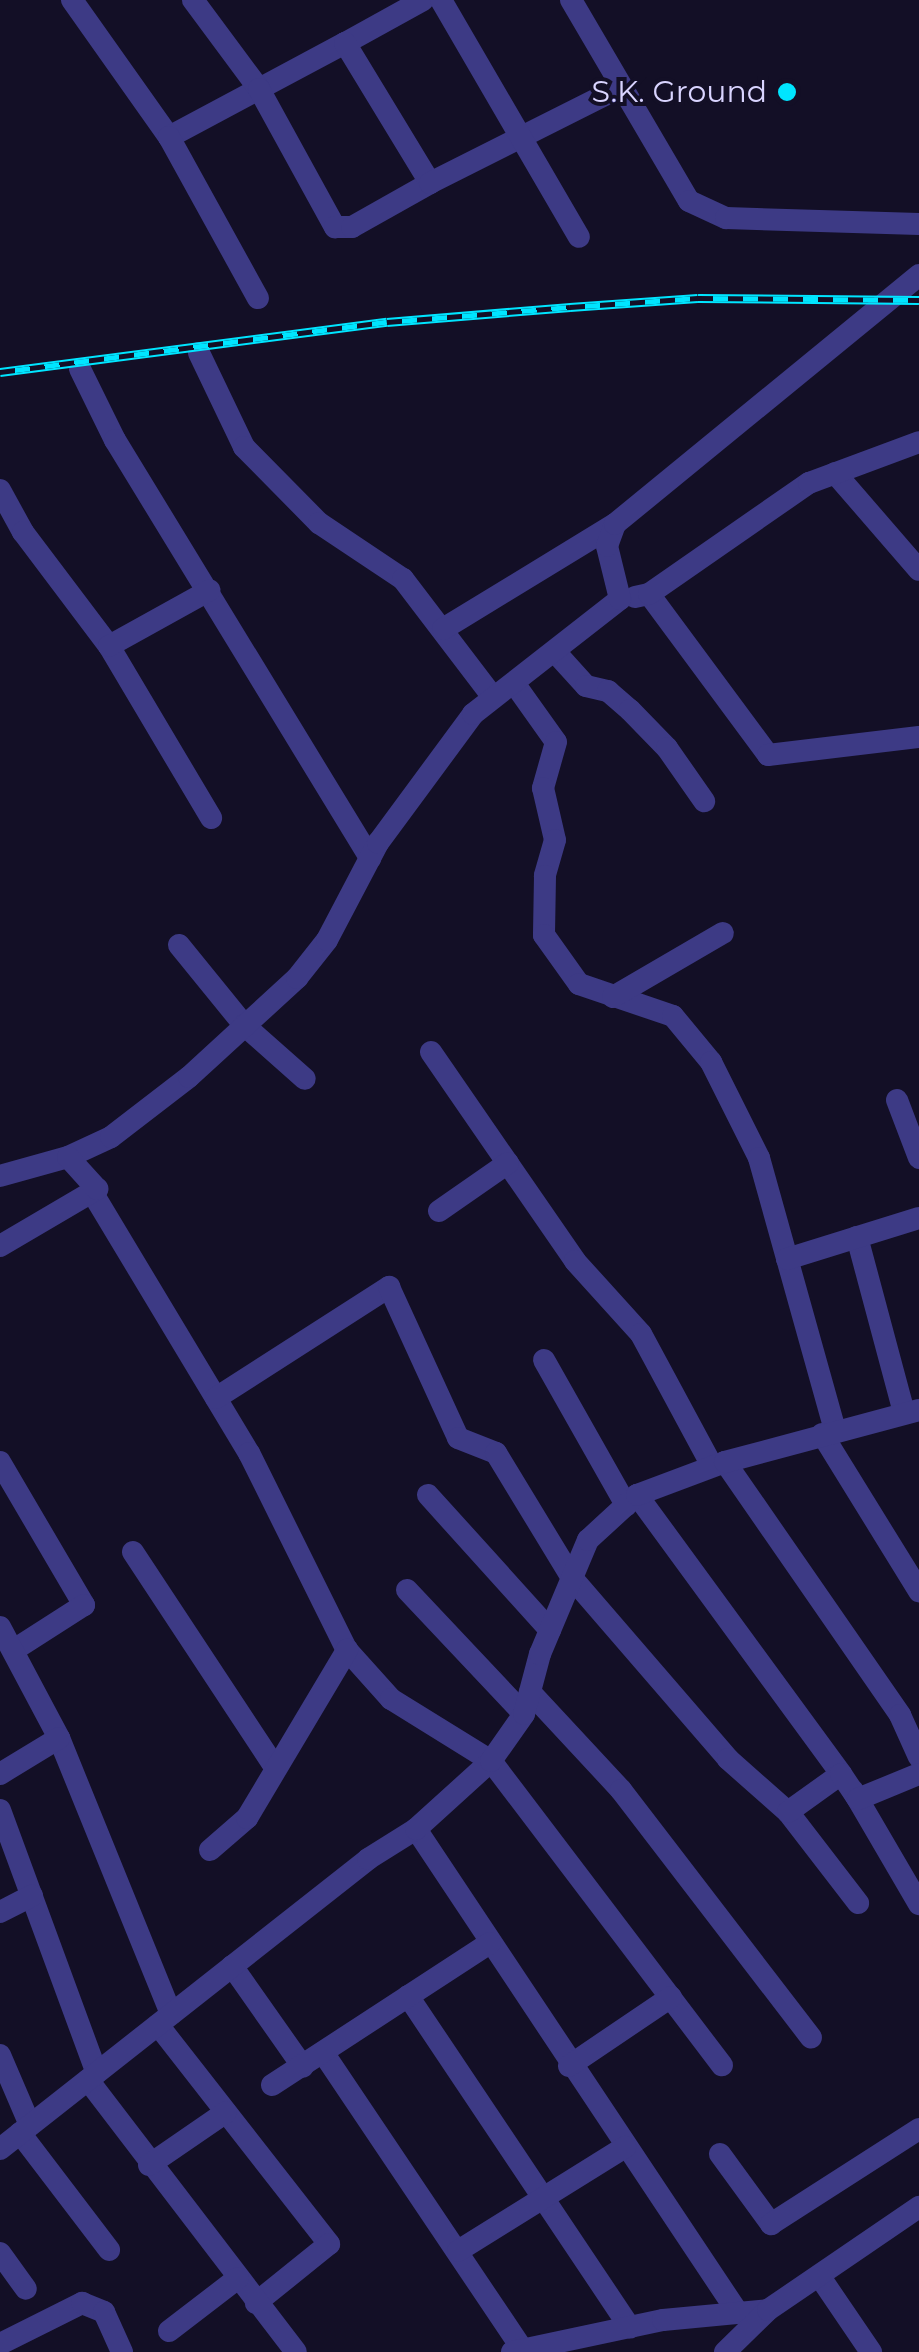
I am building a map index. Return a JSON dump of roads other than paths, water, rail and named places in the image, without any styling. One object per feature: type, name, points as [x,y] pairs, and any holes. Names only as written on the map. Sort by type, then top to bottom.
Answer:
[{"type":"street","points":[[72,0],[169,137],[258,298]]},
{"type":"street","points":[[193,0],[258,89],[335,227],[352,226],[619,88]]},
{"type":"street","points":[[169,137],[424,0]]},
{"type":"street","points":[[441,0],[579,236]]},
{"type":"street","points":[[571,0],[675,186],[689,201],[726,218],[919,224]]},
{"type":"street","points":[[345,43],[430,183]]},
{"type":"street","points":[[443,629],[614,524],[919,275]]},
{"type":"street","points":[[198,353],[244,447],[319,522],[404,578],[492,697]]},
{"type":"street","points":[[80,369],[115,440],[370,858]]},
{"type":"street","points":[[0,1176],[68,1158],[148,1111],[297,978],[327,940],[370,858],[473,714],[492,697],[557,654],[620,599],[649,594],[774,503],[834,473],[919,442]]},
{"type":"street","points":[[834,473],[919,570]]},
{"type":"street","points":[[0,490],[109,646],[211,818]]},
{"type":"street","points":[[614,524],[607,546],[620,599]]},
{"type":"street","points":[[109,646],[210,590]]},
{"type":"street","points":[[649,594],[768,755],[919,737]]},
{"type":"street","points":[[557,654],[586,686],[608,691],[642,722],[704,801]]},
{"type":"street","points":[[514,683],[556,742],[542,788],[555,840],[545,876],[544,935],[579,984],[673,1016],[696,1040],[760,1158],[828,1432],[919,1591]]},
{"type":"street","points":[[613,998],[723,933]]},
{"type":"street","points":[[179,945],[244,1025],[305,1079]]},
{"type":"street","points":[[431,1052],[576,1261],[641,1334],[718,1464],[900,1715],[919,1757]]},
{"type":"street","points":[[898,1100],[919,1158]]},
{"type":"street","points":[[0,1246],[97,1189],[68,1158]]},
{"type":"street","points":[[439,1211],[508,1163]]},
{"type":"street","points":[[92,1192],[216,1398],[346,1650],[391,1698],[492,1761],[722,2066]]},
{"type":"street","points":[[787,1259],[919,1218]]},
{"type":"street","points":[[0,2149],[232,1966],[416,1829],[492,1761],[527,1703],[550,1630],[588,1540],[631,1500],[718,1464],[912,1412],[857,1237]]},
{"type":"street","points":[[216,1398],[389,1287],[458,1438],[496,1453],[572,1578],[728,1758],[788,1812],[858,1904]]},
{"type":"street","points":[[544,1360],[631,1500],[858,1799],[919,1774]]},
{"type":"street","points":[[0,1462],[84,1605],[14,1650]]},
{"type":"street","points":[[428,1495],[550,1630]]},
{"type":"street","points":[[132,1552],[275,1767]]},
{"type":"street","points":[[407,1590],[621,1790],[811,2038]]},
{"type":"street","points":[[0,1626],[59,1738],[164,2020],[226,2112],[329,2244],[256,2303]]},
{"type":"street","points":[[210,1850],[247,1818],[346,1650]]},
{"type":"street","points":[[0,1774],[59,1738]]},
{"type":"street","points":[[788,1812],[847,1782]]},
{"type":"street","points":[[847,1782],[919,1904]]},
{"type":"street","points":[[0,1810],[93,2077],[149,2165],[296,2352]]},
{"type":"street","points":[[416,1829],[569,2066],[738,2313]]},
{"type":"street","points":[[0,1912],[32,1896]]},
{"type":"street","points":[[272,2085],[490,1943]]},
{"type":"street","points":[[232,1966],[303,2067]]},
{"type":"street","points":[[408,1996],[540,2200],[630,2327]]},
{"type":"street","points":[[569,2066],[670,1997]]},
{"type":"street","points":[[0,2054],[25,2129],[109,2250]]},
{"type":"street","points":[[324,2054],[458,2251],[518,2351],[630,2327],[768,2310]]},
{"type":"street","points":[[149,2165],[226,2112]]},
{"type":"street","points":[[720,2154],[771,2224],[919,2128]]},
{"type":"street","points":[[458,2251],[625,2148]]},
{"type":"street","points":[[725,2352],[768,2310],[919,2208]]},
{"type":"street","points":[[0,2252],[26,2289]]},
{"type":"street","points":[[820,2277],[871,2352]]},
{"type":"street","points":[[168,2331],[238,2278]]},
{"type":"street","points":[[0,2344],[82,2303],[104,2312],[122,2352]]},
{"type":"railway","points":[[0,372],[387,322],[570,307],[698,298],[919,300]]},
{"type":"place","name":"S.K. Ground","points":[[787,92]]}]
